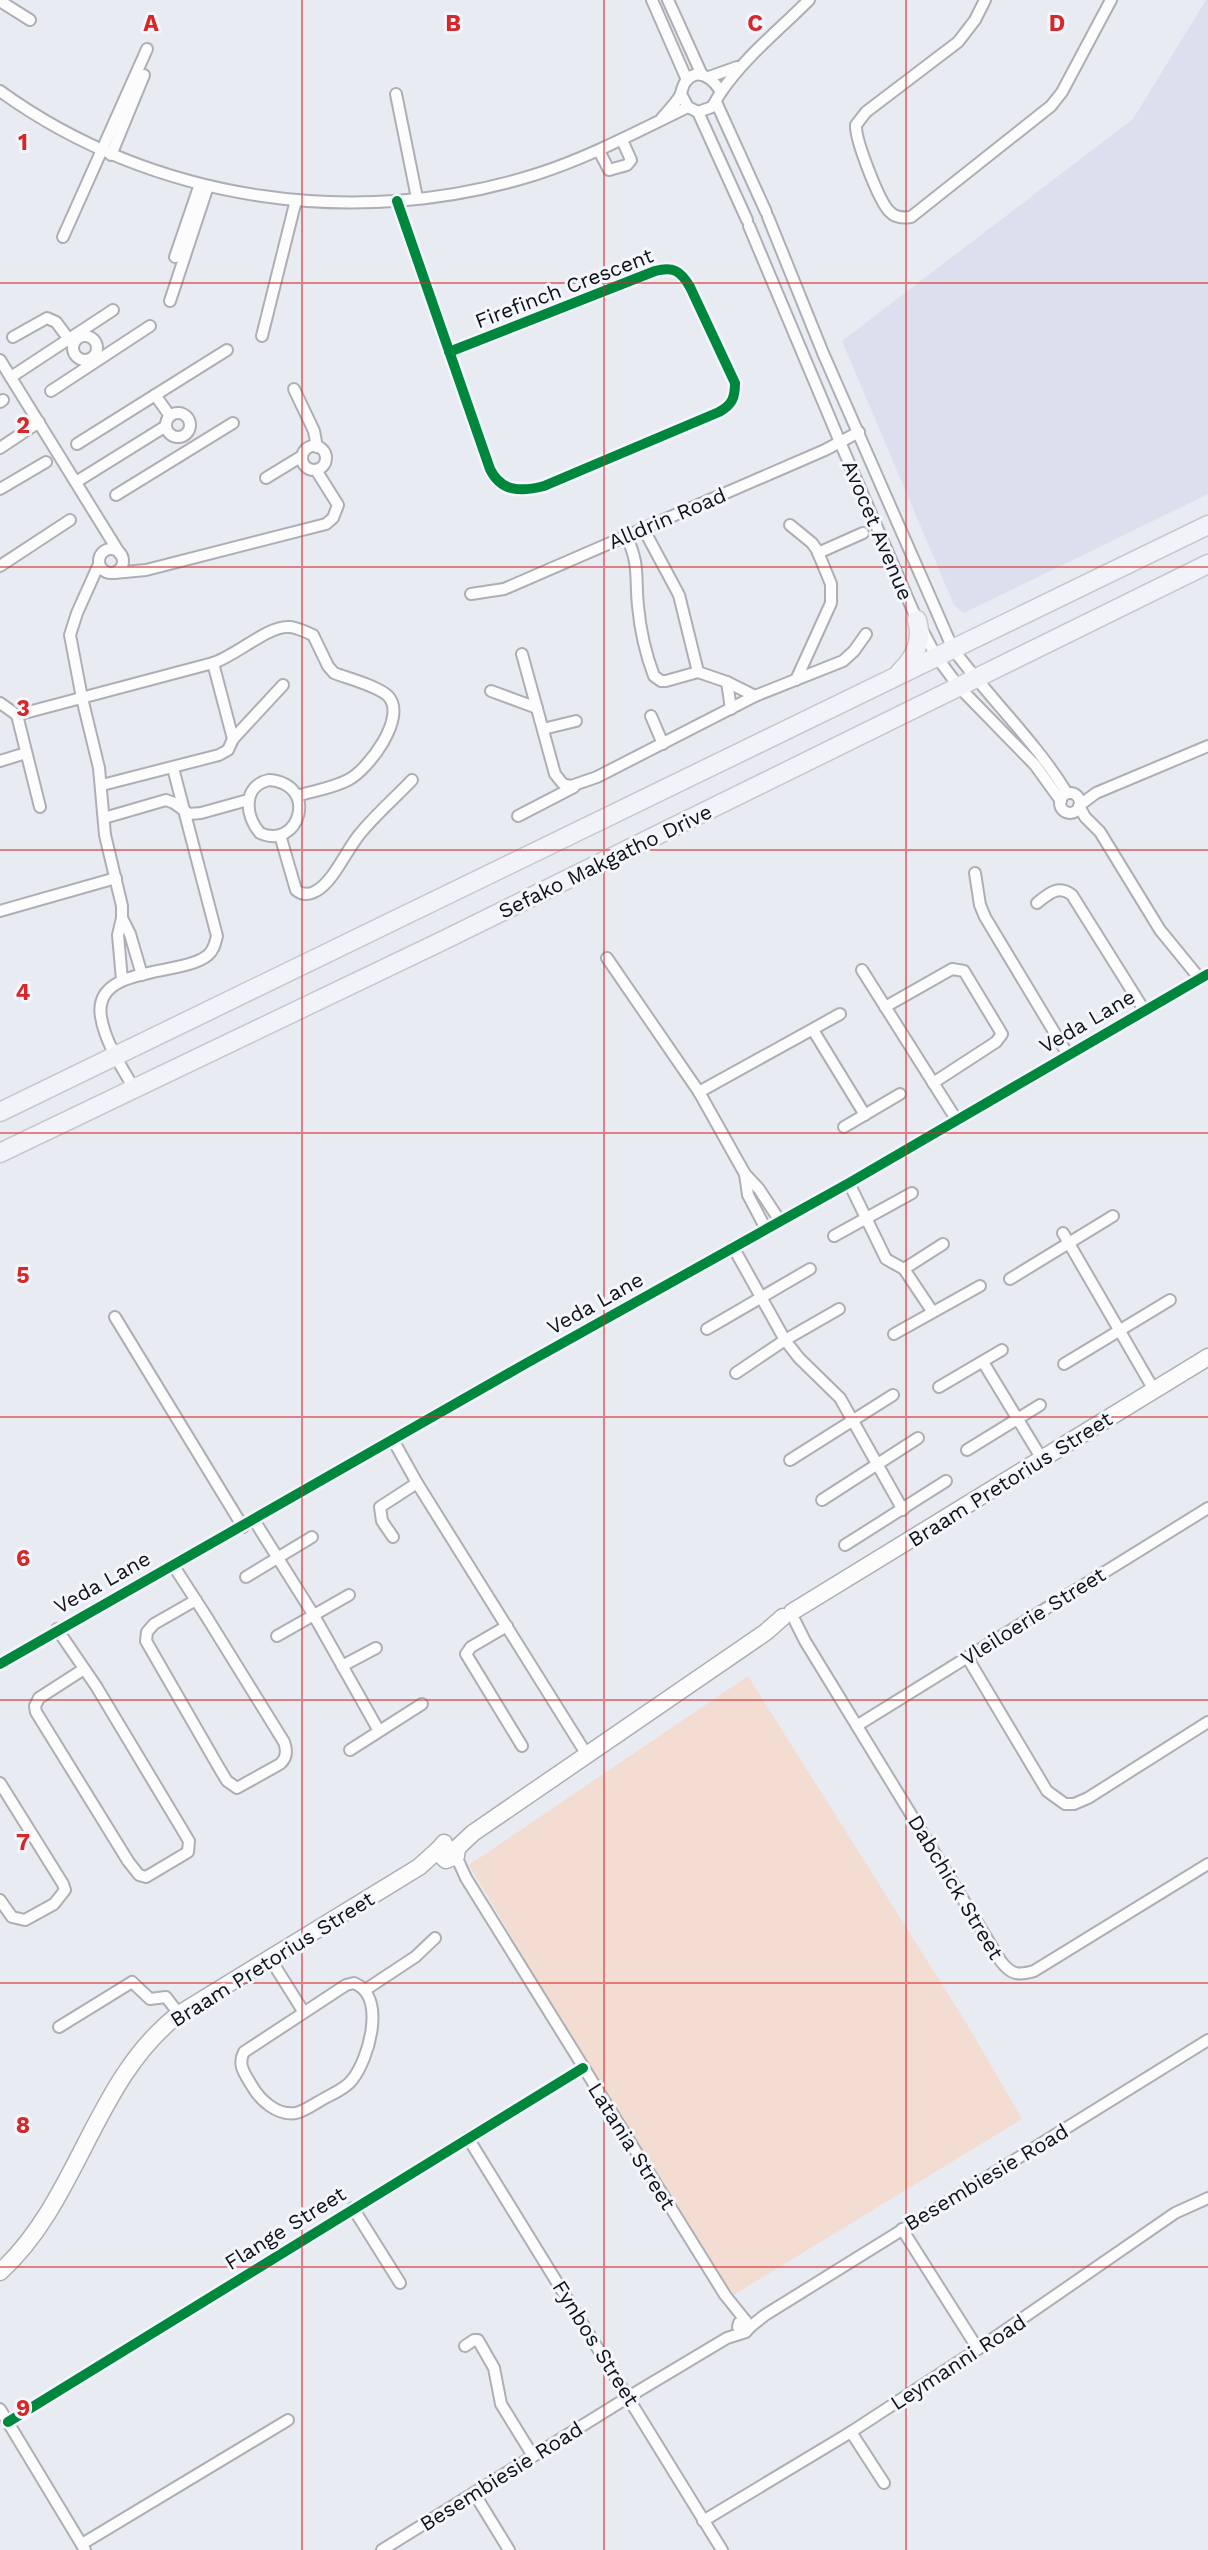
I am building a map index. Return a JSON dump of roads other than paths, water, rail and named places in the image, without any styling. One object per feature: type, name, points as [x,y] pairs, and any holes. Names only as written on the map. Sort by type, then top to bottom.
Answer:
[{"type":"main road","name":"Sefako Makgatho Drive","points":[[0,1112],[1208,525]]},
{"type":"main road","name":"Sefako Makgatho Drive","points":[[0,1153],[135,1090],[1208,564]]},
{"type":"main road","points":[[886,682],[902,671],[916,651],[920,631],[917,620]]},
{"type":"street","points":[[652,0],[687,80],[681,94],[660,120]]},
{"type":"street","points":[[668,0],[718,97]]},
{"type":"street","points":[[0,91],[106,153],[204,185],[296,200],[339,203],[397,201],[459,194],[536,174],[598,151],[660,120],[693,109],[712,107],[737,67],[808,0]]},
{"type":"street","points":[[985,0],[975,20],[958,42],[866,112],[856,125],[859,142],[882,201],[888,210],[898,217],[911,217],[1051,106],[1062,92],[1111,0]]},
{"type":"street","points":[[0,1],[30,20]]},
{"type":"street","points":[[106,153],[147,49]]},
{"type":"street","points":[[687,80],[737,67]]},
{"type":"street","points":[[63,237],[145,75]]},
{"type":"street","points":[[396,94],[416,198]]},
{"type":"street","points":[[681,94],[693,109]]},
{"type":"street","name":"Avocet Avenue","points":[[718,97],[814,333],[967,683],[1035,765],[1074,804]]},
{"type":"street","name":"Avocet Avenue","points":[[693,109],[748,223],[917,620],[936,656],[1039,753],[1074,804]]},
{"type":"street","points":[[598,151],[609,170],[627,165],[631,160],[622,140]]},
{"type":"street","points":[[175,257],[204,185]]},
{"type":"street","points":[[170,301],[204,185]]},
{"type":"street","points":[[262,336],[296,200]]},
{"type":"street","points":[[397,201],[449,352]]},
{"type":"street","name":"Firefinch Crescent","points":[[671,269],[682,274],[690,287],[735,383],[732,402],[719,412],[544,486],[519,490],[504,486],[494,477],[449,352],[655,271],[671,269]]},
{"type":"street","points":[[11,377],[80,335],[113,310]]},
{"type":"street","points":[[13,337],[47,318],[80,335],[92,338],[96,345],[92,361]]},
{"type":"street","points":[[51,391],[92,361],[150,326]]},
{"type":"street","points":[[80,335],[73,345],[74,353],[79,359],[92,361]]},
{"type":"street","points":[[77,444],[227,350]]},
{"type":"street","points":[[1,362],[121,556],[121,569],[106,570],[90,582],[71,635],[102,785],[105,835],[116,878],[122,918],[130,934],[142,975]]},
{"type":"street","points":[[294,389],[314,431],[317,447]]},
{"type":"street","points":[[155,395],[173,436],[184,435]]},
{"type":"street","points":[[76,482],[181,414],[188,418],[190,425],[184,435]]},
{"type":"street","points":[[0,447],[39,422]]},
{"type":"street","points":[[117,495],[233,423]]},
{"type":"street","name":"Alldrin Road","points":[[471,594],[504,589],[859,432]]},
{"type":"street","points":[[184,435],[193,447]]},
{"type":"street","points":[[267,478],[302,456],[310,447],[317,447],[324,452],[326,459],[323,466],[316,470]]},
{"type":"street","points":[[106,570],[136,571],[326,524],[333,519],[338,505],[316,470],[305,467],[302,456]]},
{"type":"street","points":[[0,489],[46,462]]},
{"type":"street","points":[[2,560],[70,520]]},
{"type":"street","points":[[790,525],[812,542],[830,581],[832,597],[796,680]]},
{"type":"street","points":[[643,528],[679,595],[698,673]]},
{"type":"street","points":[[106,550],[108,533]]},
{"type":"street","points":[[818,553],[863,533]]},
{"type":"street","points":[[626,536],[634,550],[638,567],[638,607],[654,676],[666,681],[698,673],[727,682],[755,696]]},
{"type":"street","points":[[106,570],[100,556],[106,550],[114,549],[136,571]]},
{"type":"street","points":[[17,715],[226,659],[268,633],[287,626],[313,635],[334,673],[386,694],[395,709],[391,729],[359,773],[335,786],[297,796]]},
{"type":"street","points":[[517,816],[755,696],[843,661],[866,634]]},
{"type":"street","points":[[522,654],[555,774],[566,786],[580,784]]},
{"type":"street","points":[[213,663],[233,739]]},
{"type":"street","points":[[727,682],[731,709]]},
{"type":"street","points":[[102,785],[219,755],[228,750],[233,739],[283,685]]},
{"type":"street","points":[[491,691],[537,708]]},
{"type":"street","points":[[0,704],[17,715],[40,807]]},
{"type":"street","points":[[651,716],[663,744]]},
{"type":"street","points":[[543,729],[576,721]]},
{"type":"street","points":[[1204,976],[1160,930],[1100,831],[1074,804],[1208,746]]},
{"type":"street","points":[[0,761],[26,753]]},
{"type":"street","points":[[135,1090],[116,1056],[101,1018],[108,989],[122,980],[201,959],[207,956],[215,943],[215,924],[173,768]]},
{"type":"street","points":[[269,780],[285,783],[297,796],[297,821],[292,828],[280,835],[260,834],[247,807],[248,800],[249,793],[261,782],[269,780]]},
{"type":"street","points":[[280,835],[296,890],[301,894],[310,894],[324,885],[357,837],[378,812],[412,780]]},
{"type":"street","points":[[104,818],[166,800],[189,814],[248,800]]},
{"type":"street","points":[[975,873],[985,917],[1068,1055]]},
{"type":"street","points":[[0,911],[116,878]]},
{"type":"street","points":[[1037,903],[1062,889],[1076,900],[1144,1010]]},
{"type":"street","points":[[122,918],[118,935],[122,980]]},
{"type":"street","points":[[607,958],[699,1092],[746,1174],[759,1188],[780,1221]]},
{"type":"street","points":[[885,1007],[952,969],[964,971],[1002,1034],[996,1042],[933,1083]]},
{"type":"street","points":[[862,970],[956,1119]]},
{"type":"street","name":"Veda Lane","points":[[0,1664],[57,1629],[243,1527],[849,1183],[1204,976]]},
{"type":"street","points":[[699,1092],[840,1014]]},
{"type":"street","points":[[813,1030],[865,1115]]},
{"type":"street","points":[[844,1127],[900,1094]]},
{"type":"street","points":[[746,1174],[748,1195],[766,1229]]},
{"type":"street","points":[[849,1183],[886,1259],[904,1269],[932,1311]]},
{"type":"street","points":[[834,1236],[912,1193]]},
{"type":"street","points":[[1010,1279],[1066,1238],[1113,1216]]},
{"type":"street","points":[[1066,1238],[1154,1390]]},
{"type":"street","points":[[904,1269],[943,1244]]},
{"type":"street","points":[[733,1247],[785,1340],[799,1358],[835,1391],[903,1510]]},
{"type":"street","points":[[707,1329],[810,1269]]},
{"type":"street","points":[[894,1334],[980,1286]]},
{"type":"street","points":[[1064,1364],[1170,1300]]},
{"type":"street","points":[[736,1373],[785,1340],[839,1309]]},
{"type":"street","points":[[115,1317],[243,1527]]},
{"type":"street","points":[[939,1387],[1002,1350]]},
{"type":"street","name":"Braam Pretorius Street","points":[[0,2272],[14,2259],[47,2215],[137,2056],[155,2034],[180,2014],[419,1867],[449,1852],[766,1632],[790,1619],[811,1601],[1208,1357]]},
{"type":"street","points":[[983,1362],[1042,1459]]},
{"type":"street","points":[[790,1460],[893,1395]]},
{"type":"street","points":[[967,1450],[1040,1405]]},
{"type":"street","points":[[822,1500],[918,1438]]},
{"type":"street","points":[[393,1440],[416,1483],[587,1755]]},
{"type":"street","points":[[845,1545],[946,1481]]},
{"type":"street","points":[[393,1537],[383,1521],[380,1507],[416,1483]]},
{"type":"street","name":"Vleiloerie Street","points":[[858,1725],[1208,1508]]},
{"type":"street","points":[[254,1520],[313,1614],[379,1731]]},
{"type":"street","points":[[246,1577],[312,1537]]},
{"type":"street","points":[[173,1565],[196,1600],[286,1749],[283,1761],[245,1786],[237,1788],[233,1787],[218,1766],[146,1641],[147,1632],[154,1624],[196,1600]]},
{"type":"street","points":[[277,1636],[349,1595]]},
{"type":"street","name":"Dabchick Street","points":[[790,1619],[858,1725],[1000,1960],[1010,1972],[1022,1975],[1034,1971],[1208,1864]]},
{"type":"street","points":[[507,1626],[471,1647],[467,1654],[522,1746]]},
{"type":"street","points":[[57,1629],[85,1669],[190,1844],[188,1852],[146,1877],[139,1875],[128,1861],[36,1712],[39,1698],[85,1669]]},
{"type":"street","points":[[342,1666],[376,1648]]},
{"type":"street","points":[[967,1657],[1047,1791],[1065,1804],[1074,1804],[1087,1798],[1208,1722]]},
{"type":"street","points":[[350,1750],[422,1704]]},
{"type":"street","points":[[0,1783],[65,1890],[54,1903],[25,1920],[12,1917],[0,1900]]},
{"type":"street","name":"Latania Street","points":[[449,1852],[744,2325]]},
{"type":"street","points":[[365,1990],[415,1957],[435,1938]]},
{"type":"street","points":[[271,1960],[303,2011]]},
{"type":"street","points":[[59,2026],[132,1982],[150,1999],[166,1997],[180,2014]]},
{"type":"street","points":[[354,1983],[365,1990],[371,2004],[371,2036],[357,2073],[342,2089],[300,2112],[288,2113],[259,2098],[243,2072],[240,2061],[244,2052],[303,2011],[346,1984],[354,1983]]},
{"type":"street","name":"Besembiesie Road","points":[[382,2550],[1208,2040]]},
{"type":"street","name":"Flange Street","points":[[8,2422],[583,2068]]},
{"type":"street","name":"Fynbos Street","points":[[468,2138],[630,2396],[722,2550]]},
{"type":"street","name":"Leymanni Road","points":[[704,2521],[978,2350],[1166,2219],[1208,2198]]},
{"type":"street","points":[[353,2208],[400,2283]]},
{"type":"street","points":[[902,2229],[978,2350]]},
{"type":"street","points":[[465,2346],[478,2340],[484,2349],[494,2368],[501,2404],[533,2456]]},
{"type":"street","points":[[0,2409],[83,2547],[288,2420]]},
{"type":"street","points":[[850,2432],[884,2483]]},
{"type":"street","points":[[474,2493],[509,2550]]}]
